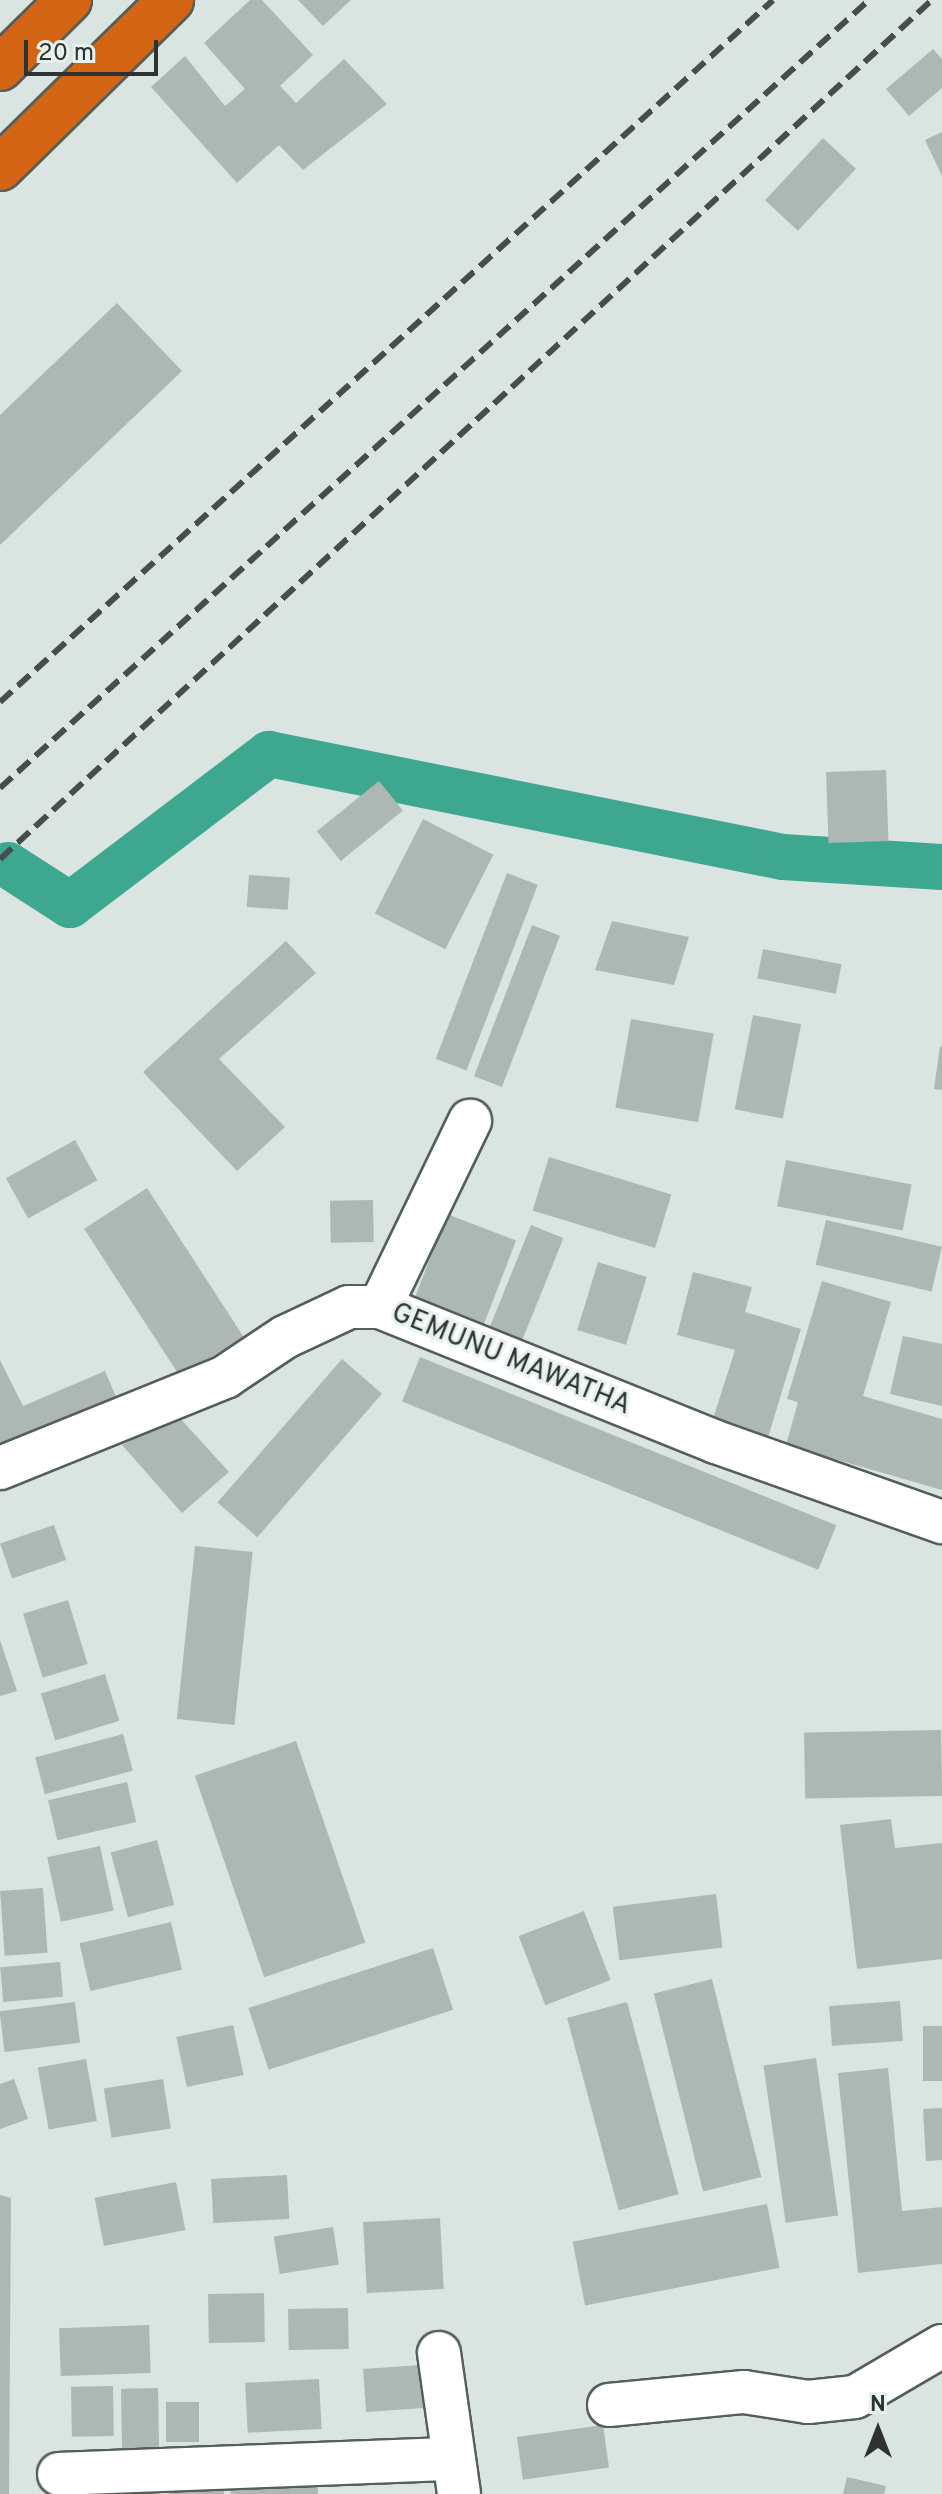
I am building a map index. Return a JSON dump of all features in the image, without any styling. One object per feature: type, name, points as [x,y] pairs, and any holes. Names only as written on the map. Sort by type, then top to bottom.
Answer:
[{"type":"highway","points":[[0,68],[69,0]]},
{"type":"highway","points":[[0,168],[171,0]]},
{"type":"street","points":[[380,1307],[470,1121]]},
{"type":"street","name":"GEMUNU MAWATHA","points":[[0,1468],[225,1377],[285,1337],[349,1307],[380,1307],[716,1442],[942,1522]]},
{"type":"street","points":[[609,2405],[744,2392],[808,2402],[855,2397],[942,2346]]},
{"type":"street","points":[[59,2474],[456,2476],[439,2353]]},
{"type":"building","points":[[250,0],[262,0],[313,55],[280,86],[296,103],[344,59],[387,104],[303,170],[279,145],[237,183],[151,87],[185,56],[225,106],[245,89],[204,43]]},
{"type":"building","points":[[298,0],[351,0],[323,26]]},
{"type":"building","points":[[933,49],[942,59],[942,88],[909,116],[886,89]]},
{"type":"building","points":[[942,132],[942,176],[925,140]]},
{"type":"building","points":[[823,138],[856,169],[798,231],[765,200]]},
{"type":"building","points":[[117,303],[182,371],[0,545],[0,415]]},
{"type":"building","points":[[886,770],[888,841],[829,843],[826,772]]},
{"type":"building","points":[[379,781],[403,811],[341,861],[317,831]]},
{"type":"building","points":[[423,819],[493,855],[445,949],[375,913]]},
{"type":"building","points":[[507,873],[538,885],[466,1071],[436,1059]]},
{"type":"building","points":[[249,875],[290,878],[288,910],[247,907]]},
{"type":"building","points":[[612,921],[689,937],[674,985],[595,970]]},
{"type":"building","points":[[532,925],[560,936],[502,1087],[474,1076]]},
{"type":"building","points":[[286,941],[316,973],[219,1059],[285,1127],[237,1171],[143,1072]]},
{"type":"building","points":[[763,949],[842,964],[836,994],[757,978]]},
{"type":"building","points":[[753,1015],[801,1024],[783,1119],[735,1109]]},
{"type":"building","points":[[631,1019],[714,1034],[698,1122],[615,1108]]},
{"type":"building","points":[[942,1047],[942,1090],[934,1089]]},
{"type":"building","points":[[75,1140],[97,1180],[28,1219],[6,1178]]},
{"type":"building","points":[[549,1157],[671,1194],[655,1248],[533,1211]]},
{"type":"building","points":[[786,1160],[912,1184],[903,1231],[777,1206]]},
{"type":"building","points":[[147,1188],[243,1336],[181,1377],[84,1229]]},
{"type":"building","points":[[373,1200],[374,1242],[331,1243],[330,1201]]},
{"type":"building","points":[[447,1214],[516,1241],[484,1324],[415,1297]]},
{"type":"building","points":[[826,1220],[942,1247],[932,1292],[816,1265]]},
{"type":"building","points":[[531,1225],[563,1238],[522,1341],[489,1328]]},
{"type":"building","points":[[598,1262],[647,1277],[626,1345],[577,1330]]},
{"type":"building","points":[[693,1272],[752,1287],[745,1312],[801,1329],[766,1444],[710,1428],[735,1350],[677,1335]]},
{"type":"building","points":[[822,1281],[891,1302],[863,1396],[942,1419],[942,1490],[786,1445],[798,1402],[787,1399]]},
{"type":"building","points":[[903,1336],[942,1344],[942,1406],[890,1394]]},
{"type":"building","points":[[420,1357],[836,1525],[818,1570],[402,1402]]},
{"type":"building","points":[[342,1359],[382,1394],[257,1537],[217,1502]]},
{"type":"building","points":[[0,1360],[23,1406],[105,1371],[117,1399],[0,1450]]},
{"type":"building","points":[[178,1416],[229,1472],[182,1513],[122,1445]]},
{"type":"building","points":[[54,1525],[66,1560],[12,1579],[0,1544]]},
{"type":"building","points":[[195,1546],[253,1552],[234,1725],[177,1719]]},
{"type":"building","points":[[68,1600],[88,1664],[43,1678],[23,1614]]},
{"type":"building","points":[[0,1640],[17,1691],[0,1696]]},
{"type":"building","points":[[105,1674],[119,1721],[55,1740],[41,1694]]},
{"type":"building","points":[[941,1730],[942,1796],[805,1798],[804,1732]]},
{"type":"building","points":[[123,1734],[133,1771],[45,1794],[35,1758]]},
{"type":"building","points":[[296,1741],[365,1942],[264,1977],[195,1776]]},
{"type":"building","points":[[127,1782],[136,1822],[57,1840],[48,1800]]},
{"type":"building","points":[[891,1819],[895,1848],[942,1843],[942,1959],[857,1969],[840,1825]]},
{"type":"building","points":[[157,1840],[174,1905],[128,1917],[111,1852]]},
{"type":"building","points":[[100,1846],[114,1911],[61,1922],[47,1857]]},
{"type":"building","points":[[43,1888],[48,1953],[5,1956],[0,1891]]},
{"type":"building","points":[[716,1894],[723,1948],[619,1960],[613,1907]]},
{"type":"building","points":[[584,1911],[611,1980],[545,2005],[519,1936]]},
{"type":"building","points":[[171,1922],[182,1970],[90,1991],[79,1943]]},
{"type":"building","points":[[433,1948],[453,2010],[269,2070],[248,2008]]},
{"type":"building","points":[[60,1962],[63,1997],[3,2002],[0,1967]]},
{"type":"building","points":[[712,1979],[761,2177],[703,2191],[654,1994]]},
{"type":"building","points":[[900,2001],[903,2041],[832,2046],[829,2006]]},
{"type":"building","points":[[75,2002],[80,2043],[5,2052],[0,2011]]},
{"type":"building","points":[[627,2002],[679,2194],[619,2210],[567,2018]]},
{"type":"building","points":[[233,2025],[244,2075],[187,2087],[176,2037]]},
{"type":"building","points":[[923,2026],[942,2026],[942,2081],[923,2081]]},
{"type":"building","points":[[816,2058],[838,2215],[786,2223],[764,2065]]},
{"type":"building","points":[[86,2059],[97,2121],[49,2130],[38,2068]]},
{"type":"building","points":[[888,2068],[902,2211],[942,2207],[942,2264],[858,2273],[838,2073]]},
{"type":"building","points":[[14,2079],[28,2119],[0,2129],[0,2084]]},
{"type":"building","points":[[163,2079],[171,2128],[112,2138],[104,2088]]},
{"type":"building","points":[[942,2108],[942,2160],[926,2161],[923,2109]]},
{"type":"building","points":[[287,2175],[289,2219],[213,2223],[211,2179]]},
{"type":"building","points":[[176,2182],[185,2230],[104,2246],[95,2198]]},
{"type":"building","points":[[0,2195],[11,2198],[9,2494],[0,2494]]},
{"type":"building","points":[[767,2204],[779,2268],[585,2306],[573,2242]]},
{"type":"building","points":[[440,2218],[444,2289],[367,2293],[363,2222]]},
{"type":"building","points":[[333,2227],[339,2265],[280,2274],[274,2236]]},
{"type":"building","points":[[264,2293],[265,2342],[209,2343],[208,2294]]},
{"type":"building","points":[[348,2308],[349,2349],[289,2350],[288,2309]]},
{"type":"building","points":[[149,2325],[151,2373],[61,2376],[59,2328]]},
{"type":"building","points":[[421,2365],[424,2408],[366,2412],[363,2369]]},
{"type":"building","points":[[319,2379],[322,2429],[248,2433],[245,2383]]},
{"type":"building","points":[[113,2386],[114,2436],[72,2437],[71,2387]]},
{"type":"building","points":[[158,2388],[159,2448],[122,2449],[121,2389]]},
{"type":"building","points":[[166,2402],[199,2402],[199,2442],[166,2442]]},
{"type":"building","points":[[603,2425],[609,2468],[523,2480],[517,2437]]},
{"type":"building","points":[[847,2477],[886,2486],[884,2494],[843,2494]]},
{"type":"building","points":[[317,2480],[318,2494],[231,2494],[231,2486]]},
{"type":"building","points":[[169,2482],[224,2482],[224,2494],[169,2494]]},
{"type":"waterway","points":[[8,865],[70,905],[269,754],[783,857],[942,867]]},
{"type":"railway","points":[[0,702],[773,0]]},
{"type":"railway","points":[[0,788],[869,0]]},
{"type":"railway","points":[[0,859],[932,0]]}]
